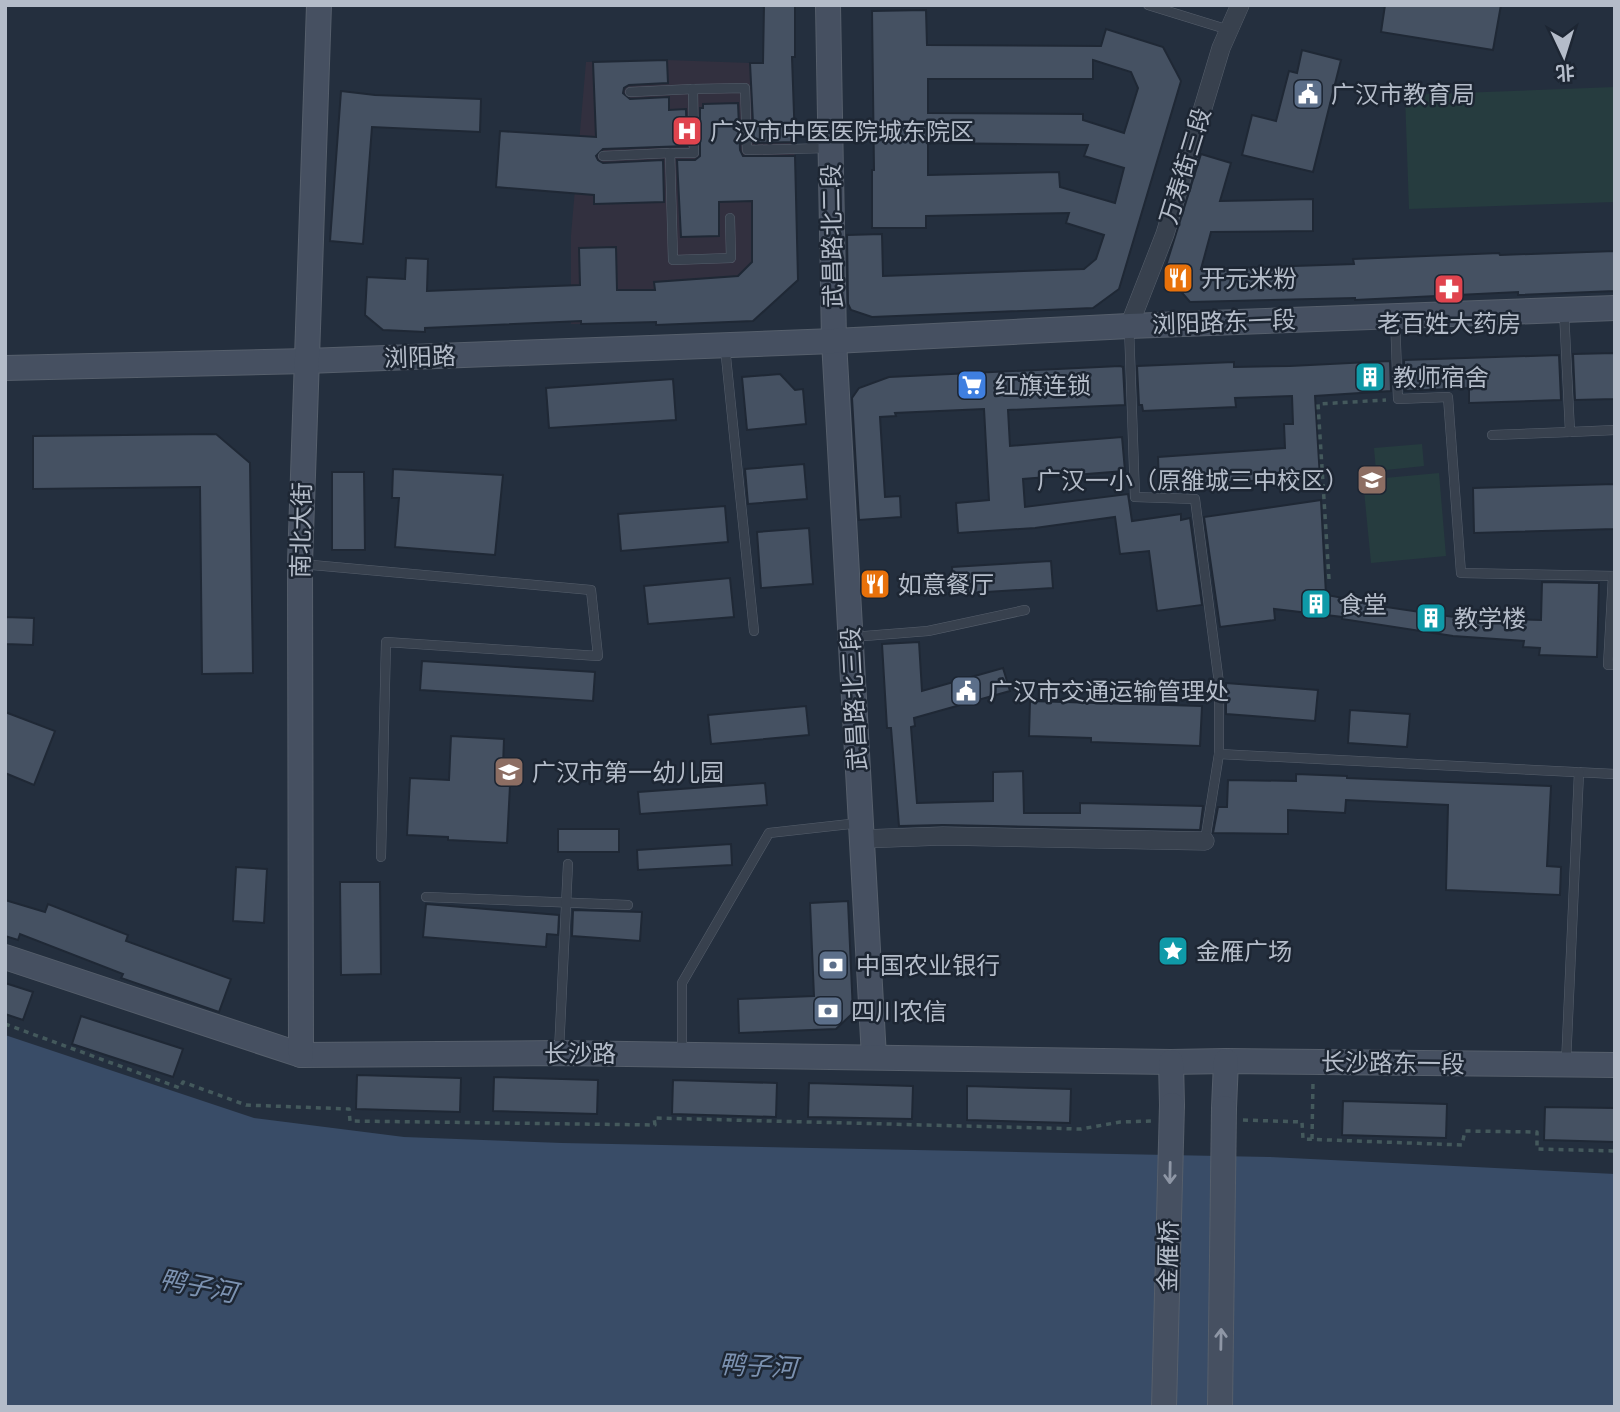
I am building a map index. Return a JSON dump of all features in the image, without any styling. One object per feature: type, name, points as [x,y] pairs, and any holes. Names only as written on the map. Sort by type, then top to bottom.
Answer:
[{"type":"street","name":"南北大街","points":[[302,1055],[300,564],[319,5]]},
{"type":"street","name":"武昌路北二段","points":[[828,5],[834,341]]},
{"type":"street","name":"万寿街三段","points":[[1129,326],[1165,234],[1221,48],[1240,5]]},
{"type":"street","name":"浏阳路东一段","points":[[834,341],[1129,326],[1615,307]]},
{"type":"street","name":"浏阳路","points":[[5,368],[306,361],[834,341]]},
{"type":"street","name":"武昌路北三段","points":[[834,341],[874,1057]]},
{"type":"street","points":[[861,831],[943,836],[1205,841]]},
{"type":"street","name":"长沙路","points":[[5,957],[302,1055],[559,1053],[1171,1062]]},
{"type":"street","points":[[1220,1407],[1228,1114],[1226,1061]]},
{"type":"street","name":"长沙路东一段","points":[[1171,1062],[1615,1065]]},
{"type":"street","name":"金雁桥","points":[[1164,1407],[1167,1113],[1171,1062]]},
{"type":"lane","points":[[1148,5],[1229,30]]},
{"type":"lane","points":[[630,92],[745,88],[747,150],[830,148]]},
{"type":"lane","points":[[603,156],[694,153],[692,89]]},
{"type":"lane","points":[[670,153],[674,260],[731,258],[730,218]]},
{"type":"lane","points":[[1564,309],[1570,432]]},
{"type":"lane","points":[[1395,315],[1398,399],[1448,397],[1461,573],[1614,576],[1608,665],[1615,665]]},
{"type":"lane","points":[[1129,326],[1135,498],[1195,499],[1220,683],[1219,754],[1205,841]]},
{"type":"lane","points":[[725,345],[754,631]]},
{"type":"lane","points":[[1492,435],[1615,430]]},
{"type":"lane","points":[[300,564],[591,590],[597,656],[386,642],[381,857]]},
{"type":"lane","points":[[851,637],[928,631],[1025,610]]},
{"type":"lane","points":[[1219,754],[1615,774]]},
{"type":"lane","points":[[1566,1065],[1579,772]]},
{"type":"lane","points":[[682,1054],[682,984],[769,833],[861,831]]},
{"type":"lane","points":[[559,1053],[568,864]]},
{"type":"lane","points":[[426,897],[628,905]]},
{"type":"path","points":[[1329,579],[1318,404],[1398,399]]},
{"type":"path","points":[[5,1024],[180,1088],[183,1082],[246,1105],[349,1109],[350,1121],[655,1125],[654,1118],[1081,1129],[1167,1113]]},
{"type":"path","points":[[1312,1139],[1313,1062]]},
{"type":"path","points":[[1228,1114],[1302,1122],[1303,1139],[1462,1145],[1465,1131],[1537,1132],[1537,1149],[1615,1151]]},
{"type":"shaded area","name":"广汉市中医医院城东院区","points":[[586,62],[792,62],[798,280],[753,321],[571,324],[571,235]]},
{"type":"green space","points":[[1615,87],[1615,202],[1409,209],[1405,95]]},
{"type":"green space","points":[[1422,444],[1424,466],[1376,471],[1374,448]]},
{"type":"green space","points":[[1439,473],[1446,556],[1371,563],[1363,480]]},
{"type":"water","name":"鸭子河","points":[[5,1035],[254,1118],[404,1137],[562,1143],[1270,1157],[1615,1174],[1615,1407],[5,1407]]},
{"type":"building","points":[[764,5],[795,5],[795,57],[792,57],[795,142],[754,143],[750,63],[763,63]]},
{"type":"building","points":[[1385,5],[1501,5],[1493,50],[1381,32]]},
{"type":"building","points":[[926,10],[927,45],[1101,46],[1106,29],[1163,47],[1181,81],[1119,289],[1093,308],[872,317],[851,310],[848,304],[847,235],[882,234],[883,276],[1084,269],[1096,259],[1104,235],[1066,223],[1069,213],[926,216],[926,228],[872,228],[872,11]],"holes":[[[1093,60],[1131,72],[1138,88],[1124,133],[1083,120],[1083,114],[928,113],[928,79],[1093,79]],[[928,143],[1088,145],[1084,156],[1124,168],[1115,203],[1060,187],[1059,172],[928,175]]]},
{"type":"building","name":"广汉市教育局","points":[[1302,50],[1341,60],[1313,172],[1242,155],[1252,115],[1276,121],[1289,71],[1297,73]]},
{"type":"building","points":[[667,60],[668,83],[629,85],[624,88],[623,93],[630,99],[669,97],[669,110],[686,109],[687,146],[603,149],[596,156],[603,163],[663,160],[664,202],[594,204],[594,195],[496,187],[500,131],[596,137],[593,62]]},
{"type":"building","points":[[341,91],[481,99],[480,132],[372,127],[363,244],[330,241]]},
{"type":"building","points":[[738,103],[740,150],[743,156],[795,156],[798,280],[753,321],[656,325],[656,322],[581,324],[581,321],[425,328],[425,332],[383,330],[365,315],[367,277],[405,279],[406,258],[428,259],[427,291],[580,285],[579,248],[616,247],[617,290],[655,290],[654,282],[738,276],[752,262],[752,201],[719,202],[719,236],[681,237],[677,160],[695,160],[700,156],[700,108],[703,108],[703,104]]},
{"type":"building","points":[[1201,154],[1231,163],[1220,201],[1313,199],[1313,231],[1211,232],[1201,269],[1354,264],[1353,259],[1615,251],[1615,291],[1518,295],[1518,292],[1355,300],[1190,302],[1164,272]]},
{"type":"building","points":[[1615,353],[1615,399],[1575,400],[1573,354]]},
{"type":"building","points":[[1559,355],[1561,400],[1469,403],[1469,388],[1405,391],[1404,360]]},
{"type":"building","points":[[1390,361],[1391,391],[1315,396],[1320,478],[1159,485],[1158,457],[1285,448],[1284,424],[1293,424],[1292,396],[1235,398],[1236,407],[1143,411],[1142,405],[1139,405],[1137,366],[1234,362],[1234,367],[1290,366]]},
{"type":"building","points":[[1123,367],[1125,405],[1008,410],[1010,446],[1122,437],[1125,471],[1023,479],[1025,507],[1128,494],[1132,521],[1181,514],[1181,520],[1190,518],[1202,605],[1157,611],[1149,551],[1120,554],[1115,517],[1035,528],[958,533],[956,503],[989,500],[984,409],[895,413],[896,416],[880,417],[885,497],[900,496],[901,517],[859,520],[852,398],[859,388],[889,377]]},
{"type":"building","points":[[780,374],[795,390],[803,389],[806,424],[747,430],[742,377]]},
{"type":"building","points":[[673,379],[676,420],[549,428],[546,388]]},
{"type":"building","points":[[216,434],[250,463],[253,673],[202,674],[200,487],[33,489],[33,436]]},
{"type":"building","points":[[804,464],[807,499],[748,504],[745,469]]},
{"type":"building","points":[[393,469],[503,475],[495,555],[395,547],[399,498],[392,498]]},
{"type":"building","points":[[332,472],[364,472],[365,550],[332,550]]},
{"type":"building","points":[[1615,484],[1615,529],[1474,533],[1473,488]]},
{"type":"building","points":[[1321,500],[1326,595],[1454,617],[1541,620],[1542,582],[1599,583],[1597,657],[1539,655],[1540,648],[1523,647],[1524,641],[1453,636],[1342,617],[1274,609],[1275,620],[1220,627],[1204,517]]},
{"type":"building","points":[[725,506],[728,542],[621,551],[618,514]]},
{"type":"building","points":[[809,528],[813,584],[761,588],[757,532]]},
{"type":"building","points":[[1051,561],[1053,588],[954,594],[952,567]]},
{"type":"building","points":[[730,578],[734,617],[648,624],[644,586]]},
{"type":"building","points":[[5,617],[34,618],[33,645],[5,644]]},
{"type":"building","points":[[919,642],[922,691],[1003,668],[1010,691],[914,718],[915,726],[911,727],[917,803],[993,801],[993,772],[1023,771],[1024,813],[1080,813],[1080,803],[1203,806],[1200,830],[899,826],[891,728],[887,728],[882,644]]},
{"type":"building","points":[[422,661],[595,672],[593,701],[420,690]]},
{"type":"building","points":[[1226,683],[1318,690],[1315,721],[1226,714]]},
{"type":"building","points":[[1030,701],[1202,706],[1200,746],[1091,742],[1091,738],[1029,736]]},
{"type":"building","points":[[806,706],[809,735],[711,744],[708,715]]},
{"type":"building","points":[[1350,710],[1410,714],[1407,747],[1348,743]]},
{"type":"building","points":[[5,712],[55,731],[34,785],[5,773]]},
{"type":"building","points":[[451,736],[504,739],[503,766],[511,766],[507,843],[407,835],[410,778],[449,780]]},
{"type":"building","points":[[1296,774],[1551,786],[1547,866],[1561,867],[1560,895],[1446,890],[1448,805],[1346,800],[1345,813],[1288,810],[1288,834],[1213,833],[1218,807],[1227,807],[1228,780],[1296,781]]},
{"type":"building","points":[[765,783],[767,805],[640,814],[638,792]]},
{"type":"building","points":[[558,829],[619,829],[619,852],[558,852]]},
{"type":"building","points":[[731,844],[732,865],[638,870],[637,850]]},
{"type":"building","points":[[236,867],[267,869],[264,923],[233,921]]},
{"type":"building","points":[[340,882],[380,882],[381,974],[341,975]]},
{"type":"building","points":[[5,900],[45,912],[48,904],[128,935],[126,941],[231,979],[219,1012],[121,978],[123,974],[20,934],[18,940],[5,936]]},
{"type":"building","points":[[848,901],[853,1013],[836,1029],[739,1033],[738,999],[814,996],[810,903]]},
{"type":"building","points":[[426,904],[559,915],[558,935],[547,934],[546,947],[423,937]]},
{"type":"building","points":[[573,910],[642,912],[640,941],[572,936]]},
{"type":"building","points":[[5,983],[33,992],[23,1020],[5,1014]]},
{"type":"building","points":[[81,1016],[183,1049],[173,1077],[72,1044]]},
{"type":"building","points":[[357,1075],[461,1078],[460,1112],[356,1109]]},
{"type":"building","points":[[494,1077],[598,1080],[597,1114],[493,1111]]},
{"type":"building","points":[[673,1080],[777,1083],[776,1117],[672,1114]]},
{"type":"building","points":[[809,1083],[913,1086],[912,1119],[808,1117]]},
{"type":"building","points":[[967,1086],[1071,1089],[1070,1123],[967,1120]]},
{"type":"building","points":[[1343,1101],[1447,1104],[1446,1138],[1342,1135]]},
{"type":"building","points":[[1545,1107],[1615,1108],[1615,1142],[1544,1140]]},
{"type":"place","name":"广汉市教育局","points":[[1308,94]]},
{"type":"place","name":"广汉市中医医院城东院区","points":[[687,131]]},
{"type":"place","name":"开元米粉","points":[[1178,278]]},
{"type":"place","name":"老百姓大药房","points":[[1449,289]]},
{"type":"place","name":"教师宿舍","points":[[1370,377]]},
{"type":"place","name":"红旗连锁","points":[[972,385]]},
{"type":"place","name":"广汉一小（原雒城三中校区）","points":[[1372,480]]},
{"type":"place","name":"如意餐厅","points":[[875,584]]},
{"type":"place","name":"食堂","points":[[1316,604]]},
{"type":"place","name":"教学楼","points":[[1431,618]]},
{"type":"place","name":"广汉市交通运输管理处","points":[[966,691]]},
{"type":"place","name":"广汉市第一幼儿园","points":[[509,772]]},
{"type":"place","name":"金雁广场","points":[[1173,951]]},
{"type":"place","name":"中国农业银行","points":[[833,965]]},
{"type":"place","name":"四川农信","points":[[828,1011]]}]
